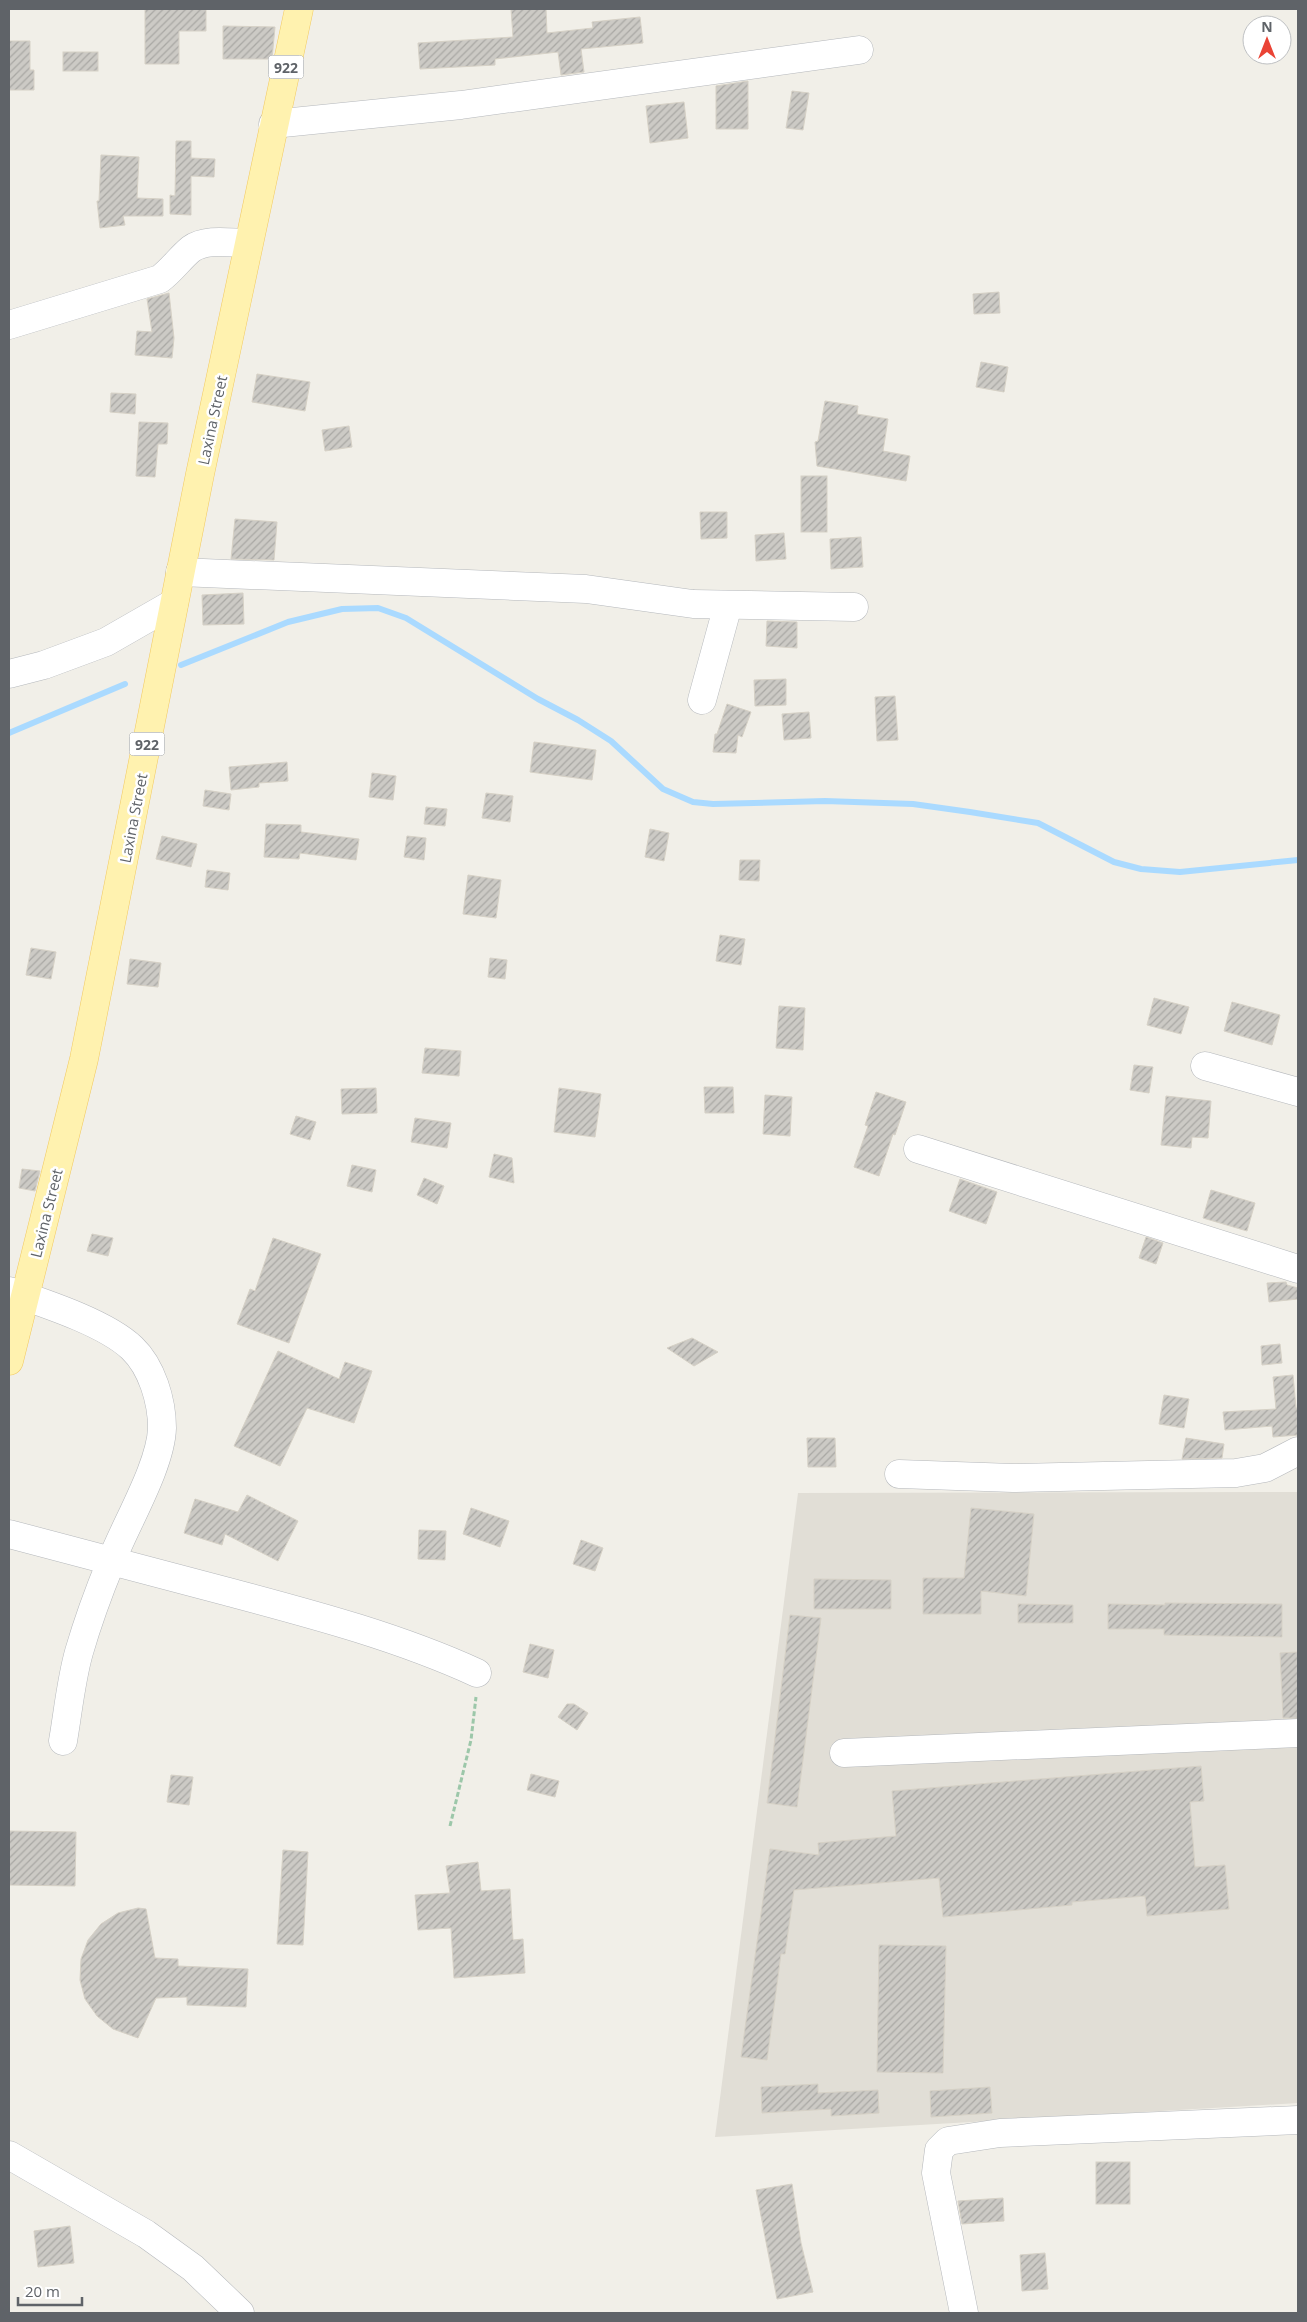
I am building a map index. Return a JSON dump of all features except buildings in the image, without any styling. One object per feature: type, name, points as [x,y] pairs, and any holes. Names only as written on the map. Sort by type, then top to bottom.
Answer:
[{"type":"main road","name":"922","points":[[273,124],[299,9]]},
{"type":"main road","name":"Laxina Street","points":[[9,1360],[17,1294],[84,1059],[180,572],[273,124]]},
{"type":"street","points":[[273,124],[461,105],[859,50]]},
{"type":"street","points":[[9,326],[160,279],[173,270],[191,250],[200,244],[212,242],[248,243]]},
{"type":"street","points":[[180,572],[586,589],[662,600],[728,605],[798,605],[854,608]]},
{"type":"street","points":[[9,674],[44,665],[106,642],[174,603]]},
{"type":"street","points":[[702,700],[728,605]]},
{"type":"street","points":[[1205,1066],[1298,1092]]},
{"type":"street","points":[[918,1149],[1298,1269]]},
{"type":"street","points":[[17,1294],[109,1332],[132,1348],[149,1373],[159,1401],[162,1428],[159,1452],[111,1561],[79,1653],[64,1741]]},
{"type":"street","points":[[899,1474],[1013,1478],[1236,1473],[1265,1468],[1298,1451]]},
{"type":"street","points":[[9,1534],[387,1636],[432,1652],[477,1673]]},
{"type":"street","points":[[844,1754],[1298,1733]]},
{"type":"street","points":[[964,2313],[936,2173],[939,2150],[948,2141],[1000,2133],[1298,2120]]},
{"type":"street","points":[[9,2155],[146,2234],[194,2268],[240,2313]]},
{"type":"path","points":[[450,1826],[471,1740],[477,1673]]},
{"type":"shaded area","points":[[1298,1492],[1298,2103],[715,2137],[798,1493]]},
{"type":"waterway","points":[[181,665],[288,622],[342,609],[378,608],[406,618],[538,699],[578,720],[611,741],[663,789],[693,802],[713,804],[825,801],[913,804],[970,812],[1038,823],[1114,862],[1141,869],[1180,872],[1298,860]]},
{"type":"waterway","points":[[9,733],[125,684]]}]
